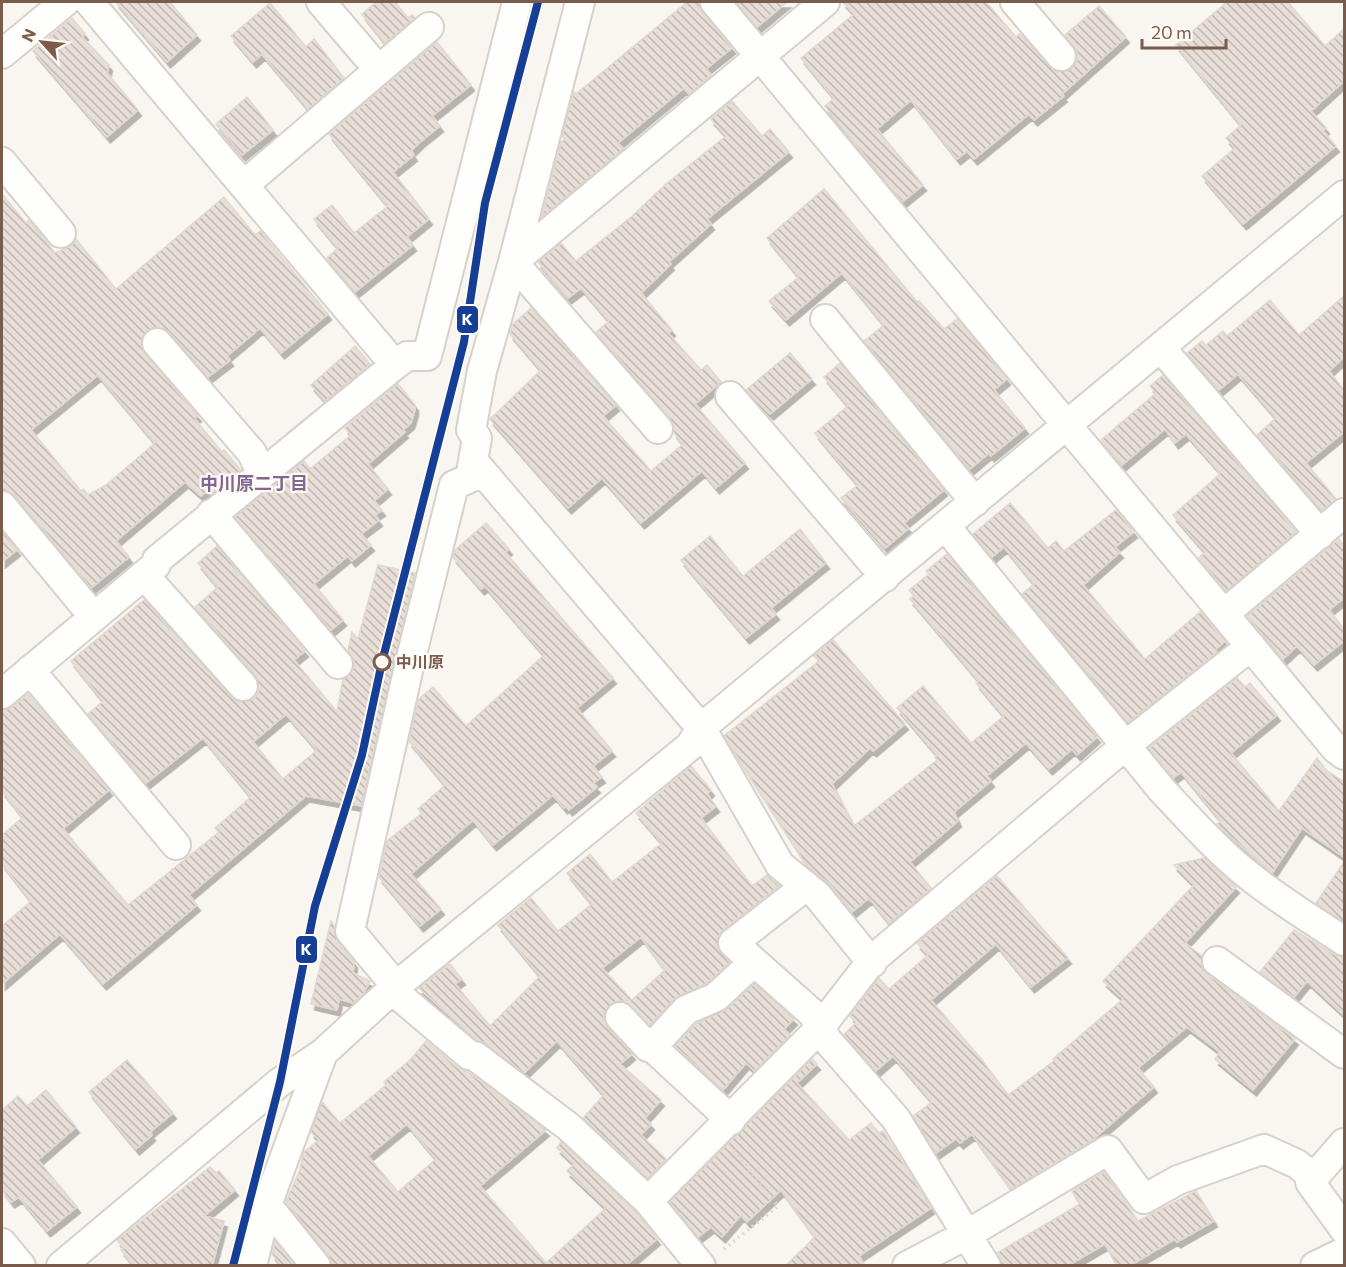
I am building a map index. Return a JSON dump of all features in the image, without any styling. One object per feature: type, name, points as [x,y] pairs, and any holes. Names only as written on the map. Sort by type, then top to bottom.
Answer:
[{"type":"street","points":[[2,54],[66,2]]},
{"type":"street","points":[[89,2],[395,365]]},
{"type":"street","points":[[321,2],[367,56]]},
{"type":"street","points":[[2,694],[156,565],[157,560],[211,514],[395,365],[407,356],[427,357],[517,2]]},
{"type":"street","points":[[580,2],[474,406],[471,430],[477,438],[475,463],[470,478],[454,485],[410,662],[350,931],[394,988],[469,1055],[475,1056],[569,1127],[710,1259]]},
{"type":"street","points":[[716,2],[1067,427],[1225,613],[1336,749],[1344,755]]},
{"type":"street","points":[[513,262],[825,2]]},
{"type":"street","points":[[1015,2],[1061,56]]},
{"type":"street","points":[[244,185],[429,27]]},
{"type":"street","points":[[2,162],[61,233]]},
{"type":"street","points":[[61,1266],[280,1082],[323,1053],[394,988],[690,746],[701,728],[1067,427],[1344,195]]},
{"type":"street","points":[[513,262],[658,429]]},
{"type":"street","points":[[825,319],[975,502]]},
{"type":"street","points":[[157,344],[252,453],[261,473]]},
{"type":"street","points":[[1161,348],[1320,534]]},
{"type":"street","points":[[730,396],[885,577]]},
{"type":"street","points":[[475,463],[701,728],[780,865],[817,895],[872,963]]},
{"type":"street","points":[[2,506],[94,617]]},
{"type":"street","points":[[1225,613],[1344,513]]},
{"type":"street","points":[[211,514],[338,664]]},
{"type":"street","points":[[946,527],[1178,808],[1247,874],[1289,906],[1344,941]]},
{"type":"street","points":[[144,575],[243,686]]},
{"type":"street","points":[[648,1201],[819,1029],[873,959],[1126,745],[1251,646]]},
{"type":"street","points":[[30,670],[176,845]]},
{"type":"street","points":[[806,886],[733,943],[813,1014],[819,1029],[896,1119],[986,1266]]},
{"type":"street","points":[[1217,961],[1344,1054]]},
{"type":"street","points":[[652,1047],[686,1010],[716,997],[754,962]]},
{"type":"street","points":[[620,1017],[648,1047],[652,1047],[724,1126]]},
{"type":"street","points":[[252,1266],[267,1205],[323,1053]]},
{"type":"street","points":[[1344,1143],[1310,1182],[1344,1229]]},
{"type":"street","points":[[907,1266],[966,1235],[1108,1150],[1144,1199],[1178,1180],[1264,1149],[1297,1164],[1314,1178]]},
{"type":"street","points":[[267,1205],[316,1266]]},
{"type":"street","points":[[2,1243],[21,1266]]},
{"type":"street","points":[[1315,1266],[1344,1251]]},
{"type":"path","points":[[710,1259],[778,1206],[724,1126]]},
{"type":"building","points":[[116,2],[170,2],[197,35],[167,62]]},
{"type":"building","points":[[376,2],[395,2],[408,18],[412,15],[415,18],[385,43],[362,14]]},
{"type":"building","points":[[687,2],[699,2],[702,13],[732,48],[706,69],[711,75],[689,94],[684,88],[618,143],[623,149],[542,217],[561,142],[565,139],[562,136],[574,92],[576,94]]},
{"type":"building","points":[[736,2],[787,2],[757,27]]},
{"type":"building","points":[[843,2],[986,2],[1016,37],[1020,34],[1056,72],[1071,69],[1077,61],[1077,52],[1065,35],[1099,6],[1126,37],[1062,94],[1064,96],[1034,120],[1029,114],[974,159],[967,151],[957,159],[911,100],[877,129],[923,185],[902,202],[825,106],[834,98],[801,58],[854,14]]},
{"type":"building","points":[[1227,2],[1288,2],[1325,46],[1344,29],[1344,81],[1311,111],[1326,128],[1323,131],[1336,146],[1243,224],[1202,176],[1235,148],[1226,138],[1241,125],[1176,45]]},
{"type":"building","points":[[270,3],[306,47],[314,39],[344,78],[308,109],[262,54],[253,62],[231,36]]},
{"type":"building","points":[[72,18],[85,34],[82,37],[109,65],[107,73],[138,110],[107,137],[33,51]]},
{"type":"building","points":[[437,42],[471,85],[432,116],[440,126],[420,142],[411,151],[414,155],[393,172],[429,219],[407,237],[413,245],[355,292],[327,258],[338,248],[314,219],[332,205],[354,233],[388,206],[329,134]]},
{"type":"building","points":[[247,97],[273,130],[242,155],[216,124]]},
{"type":"building","points":[[732,101],[762,136],[770,129],[789,152],[707,219],[711,224],[669,262],[671,264],[641,293],[672,330],[668,333],[701,370],[707,365],[721,382],[695,404],[745,463],[716,488],[702,471],[641,523],[602,478],[568,508],[490,419],[541,370],[510,334],[512,325],[531,308],[616,405],[603,416],[651,471],[683,444],[674,433],[670,418],[596,332],[609,321],[581,288],[568,298],[538,262],[561,243],[576,261],[631,217],[666,184],[726,136],[711,119]]},
{"type":"building","points":[[824,189],[917,302],[919,301],[944,329],[957,319],[1007,379],[994,390],[1025,428],[991,456],[989,453],[970,469],[864,341],[884,325],[842,273],[786,320],[769,301],[799,277],[767,238]]},
{"type":"building","points":[[2,194],[26,223],[29,220],[55,253],[71,246],[76,239],[116,289],[224,197],[255,235],[260,231],[328,314],[281,353],[260,328],[227,356],[230,360],[208,377],[169,332],[154,327],[146,331],[141,346],[145,354],[198,416],[194,418],[222,452],[224,450],[241,470],[211,494],[208,490],[201,496],[185,482],[116,541],[129,557],[91,588],[15,495],[2,490]],"holes":[[[98,375],[155,443],[106,485],[88,495],[83,489],[81,491],[31,430]]]},
{"type":"building","points":[[1344,296],[1344,357],[1329,371],[1344,390],[1344,432],[1306,463],[1336,499],[1322,510],[1257,435],[1276,418],[1238,374],[1219,390],[1187,353],[1202,341],[1206,345],[1223,331],[1227,336],[1270,300],[1299,335]]},
{"type":"building","points":[[355,346],[370,364],[325,401],[311,385]]},
{"type":"building","points":[[790,353],[812,379],[770,414],[746,390]]},
{"type":"building","points":[[840,363],[944,490],[904,523],[909,528],[885,548],[841,498],[858,485],[815,433],[848,406],[824,377]]},
{"type":"building","points":[[1163,375],[1296,532],[1226,591],[1199,558],[1205,552],[1173,515],[1220,474],[1217,469],[1186,434],[1175,443],[1165,429],[1122,465],[1101,440],[1156,393],[1150,386]]},
{"type":"building","points":[[398,384],[415,405],[415,410],[411,423],[403,430],[405,432],[368,464],[388,489],[374,501],[382,510],[375,515],[379,520],[361,534],[371,545],[352,561],[348,556],[314,584],[343,620],[331,630],[235,517],[304,461],[310,469],[351,435],[345,428]]},
{"type":"building","points":[[1010,503],[1048,548],[1056,541],[1064,551],[1116,510],[1134,532],[1115,547],[1120,552],[1083,585],[1145,659],[1200,612],[1225,641],[1215,650],[1217,652],[1128,722],[1022,594],[1034,584],[1004,547],[992,557],[973,534]]},
{"type":"building","points":[[486,523],[509,549],[505,552],[613,678],[577,708],[612,751],[593,766],[602,777],[593,783],[597,787],[569,810],[566,806],[564,808],[553,795],[493,845],[473,820],[411,874],[441,909],[420,926],[379,877],[387,841],[422,813],[418,809],[445,785],[409,741],[419,699],[433,687],[466,726],[544,655],[485,586],[481,589],[453,557],[455,550]]},
{"type":"building","points":[[800,529],[826,563],[771,608],[776,614],[746,638],[681,560],[710,536],[743,576]]},
{"type":"building","points":[[2,531],[17,550],[2,562]]},
{"type":"building","points":[[1339,539],[1344,546],[1344,598],[1329,610],[1344,629],[1344,641],[1314,665],[1297,646],[1283,659],[1247,616]]},
{"type":"building","points":[[217,546],[305,651],[294,660],[337,712],[343,679],[354,669],[354,661],[348,651],[352,632],[358,639],[378,565],[415,573],[361,806],[306,796],[189,895],[197,905],[103,984],[60,934],[2,984],[2,926],[31,901],[2,864],[2,835],[23,817],[2,791],[2,710],[12,707],[28,694],[109,790],[63,829],[128,905],[219,832],[215,828],[251,797],[203,738],[146,783],[88,714],[103,701],[71,661],[144,600],[231,697],[238,702],[254,699],[259,691],[256,676],[195,607],[218,587],[198,563]],"holes":[[[286,714],[317,750],[283,779],[253,742]]]},
{"type":"building","points":[[947,554],[1097,737],[1077,755],[1072,749],[1049,769],[1026,743],[987,776],[991,781],[954,812],[958,821],[910,862],[931,888],[889,923],[869,898],[852,912],[830,884],[807,866],[724,736],[819,661],[814,656],[833,640],[905,724],[873,751],[870,748],[832,784],[854,826],[937,760],[935,757],[937,755],[897,708],[923,686],[971,743],[1004,716],[976,683],[979,681],[910,599],[914,596],[909,590],[929,574],[926,571]]},
{"type":"building","points":[[1237,678],[1245,687],[1250,683],[1277,715],[1231,753],[1279,811],[1317,758],[1326,770],[1344,782],[1344,857],[1302,828],[1272,873],[1217,824],[1221,821],[1181,772],[1173,778],[1149,748]]},
{"type":"building","points":[[691,766],[711,790],[707,794],[716,806],[701,818],[752,886],[767,875],[779,886],[723,930],[718,937],[717,948],[730,962],[707,983],[674,999],[650,1025],[624,1001],[616,1001],[604,1012],[604,1020],[608,1028],[632,1054],[620,1064],[661,1100],[645,1118],[651,1124],[641,1135],[666,1159],[648,1178],[583,1118],[604,1095],[557,1041],[524,1073],[485,1043],[476,1039],[419,988],[450,964],[462,979],[455,984],[490,1026],[540,976],[498,925],[531,898],[558,931],[592,904],[567,873],[590,854],[612,882],[662,843],[636,813]],"holes":[[[641,937],[665,970],[632,1000],[602,968]]]},
{"type":"building","points":[[1204,858],[1236,887],[1185,943],[1202,956],[1202,967],[1207,974],[1295,1039],[1253,1090],[1215,1059],[1220,1052],[1187,1027],[1138,1068],[1154,1087],[1091,1141],[1011,1189],[972,1134],[960,1143],[956,1139],[936,1153],[913,1116],[932,1102],[893,1056],[876,1071],[844,1034],[856,1023],[850,1016],[879,978],[889,989],[928,955],[917,943],[997,876],[1068,958],[1031,987],[996,944],[931,1000],[982,1060],[1008,1095],[1054,1061],[1053,1059],[1123,999],[1103,981],[1194,885],[1174,865]]},
{"type":"building","points":[[1344,862],[1344,922],[1316,903]]},
{"type":"building","points":[[331,921],[337,941],[354,962],[353,973],[370,981],[363,994],[353,1003],[339,999],[337,1010],[311,1004]]},
{"type":"building","points":[[1294,930],[1335,955],[1344,957],[1344,1015],[1307,981],[1294,997],[1260,972]]},
{"type":"building","points":[[754,984],[794,1019],[784,1029],[790,1035],[754,1071],[746,1063],[723,1090],[675,1046],[696,1024],[727,1009]]},
{"type":"building","points":[[426,1041],[458,1068],[468,1072],[546,1130],[480,1186],[546,1263],[606,1208],[567,1171],[574,1164],[557,1148],[561,1142],[636,1212],[657,1239],[625,1266],[332,1266],[329,1256],[286,1202],[299,1172],[304,1152],[319,1140],[311,1132],[322,1102],[340,1123],[386,1085],[384,1082],[411,1059]],"holes":[[[407,1124],[436,1159],[398,1192],[368,1156]]]},
{"type":"building","points":[[812,1059],[817,1064],[797,1083],[849,1140],[871,1123],[879,1133],[883,1131],[931,1208],[859,1256],[865,1266],[785,1266],[815,1237],[781,1190],[747,1222],[741,1215],[722,1237],[711,1227],[698,1237],[670,1202]]},
{"type":"building","points":[[127,1060],[173,1113],[150,1132],[152,1135],[136,1149],[89,1092]]},
{"type":"building","points":[[46,1090],[76,1127],[38,1160],[77,1207],[47,1231],[19,1197],[11,1202],[2,1190],[2,1110],[18,1096],[27,1106]]},
{"type":"building","points":[[210,1167],[216,1173],[219,1171],[235,1190],[204,1216],[224,1221],[212,1266],[134,1266],[121,1250],[124,1248],[117,1240]]},
{"type":"building","points":[[1104,1172],[1138,1221],[1196,1191],[1214,1221],[1177,1242],[1175,1239],[1129,1266],[1117,1266],[1105,1244],[1067,1266],[1002,1266],[997,1253],[1080,1204],[1072,1191]]},
{"type":"building","points":[[275,1241],[294,1266],[282,1266],[272,1254]]},
{"type":"transit line","name":"K","points":[[233,1266],[280,1082],[315,906],[362,755],[382,662],[464,342],[485,203],[538,2]]},
{"type":"place","name":"中川原","points":[[382,662]]},
{"type":"district","name":"中川原二丁目","points":[[254,484]]}]
